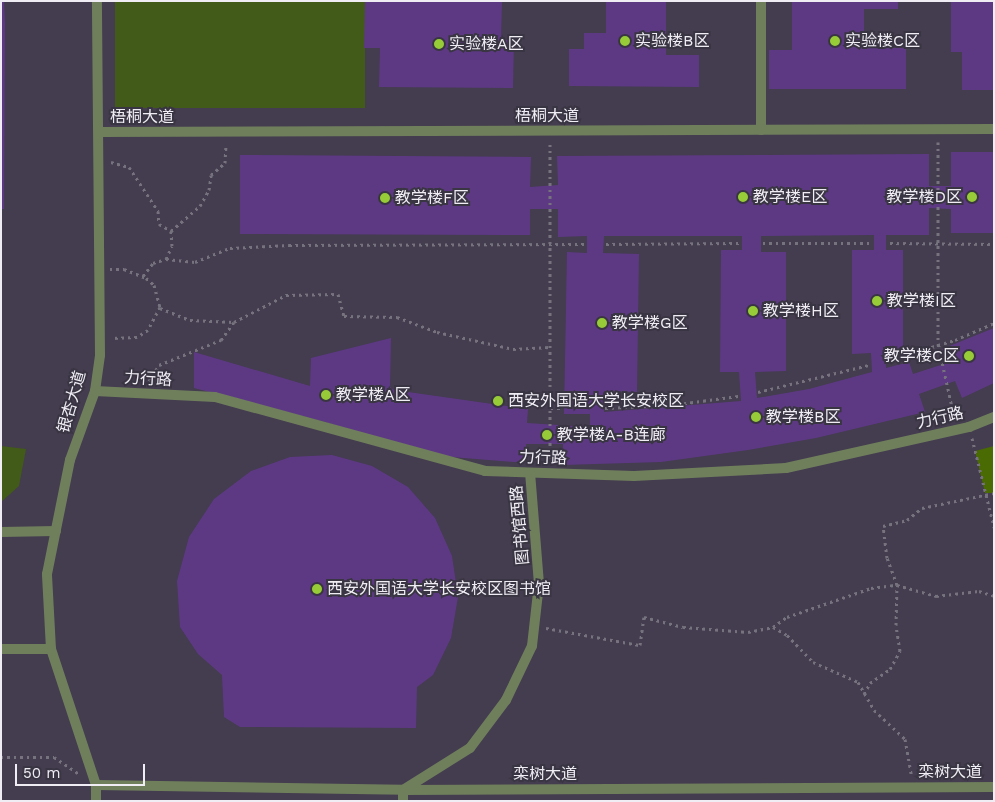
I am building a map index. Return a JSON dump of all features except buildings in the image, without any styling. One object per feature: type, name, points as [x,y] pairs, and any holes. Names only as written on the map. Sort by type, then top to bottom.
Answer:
[{"type":"street","name":"银杏大道","points":[[96,801],[96,785],[51,649],[47,574],[70,460],[94,391],[100,355],[100,132],[97,1]]},
{"type":"street","points":[[761,1],[761,130]]},
{"type":"street","name":"梧桐大道","points":[[100,132],[994,129]]},
{"type":"street","name":"力行路","points":[[94,391],[215,397],[485,471],[530,473],[634,476],[786,468],[969,427],[994,417]]},
{"type":"street","points":[[509,472],[524,477],[533,494]]},
{"type":"street","name":"图书馆西路","points":[[403,790],[470,748],[506,700],[532,646],[539,584],[530,473]]},
{"type":"street","points":[[533,494],[539,478],[550,473]]},
{"type":"street","points":[[1,532],[56,531]]},
{"type":"street","points":[[1,649],[51,649]]},
{"type":"street","name":"栾树大道","points":[[96,785],[403,790],[994,787]]},
{"type":"street","points":[[403,790],[403,801]]},
{"type":"path","points":[[938,130],[938,344],[957,429]]},
{"type":"path","points":[[550,131],[550,473]]},
{"type":"path","points":[[171,231],[200,206],[209,190],[211,175],[225,163],[226,132]]},
{"type":"path","points":[[100,159],[129,166],[158,210],[159,224],[171,231]]},
{"type":"path","points":[[166,258],[172,246],[171,231]]},
{"type":"path","points":[[763,244],[872,243]]},
{"type":"path","points":[[890,243],[994,244]]},
{"type":"path","points":[[143,276],[153,263],[166,258],[195,262],[230,248],[289,245],[584,244]]},
{"type":"path","points":[[606,244],[740,244]]},
{"type":"path","points":[[100,268],[124,269],[143,276],[154,285],[160,307],[148,330],[137,337],[123,338]]},
{"type":"path","points":[[141,393],[160,365],[221,340],[234,322],[286,295],[338,294],[344,316],[397,317],[437,332],[513,349],[550,347]]},
{"type":"path","points":[[160,307],[190,320],[234,322]]},
{"type":"path","points":[[888,360],[955,340],[994,323]]},
{"type":"path","points":[[758,392],[869,365]]},
{"type":"path","points":[[606,408],[671,405],[738,396]]},
{"type":"path","points":[[550,408],[562,408]]},
{"type":"path","points":[[969,427],[994,527]]},
{"type":"path","points":[[864,694],[870,683],[890,669],[900,650],[896,625],[897,586],[887,558],[883,526],[907,520],[922,508],[985,493],[994,493]]},
{"type":"path","points":[[534,626],[640,645],[644,617],[683,627],[719,632],[748,632],[773,627],[787,617],[871,588],[897,586],[936,596],[979,591],[994,596]]},
{"type":"path","points":[[773,627],[787,635],[813,662],[858,682],[874,710],[905,739],[910,757],[912,787]]},
{"type":"path","points":[[1,757],[54,757],[96,785]]},
{"type":"shaded area","name":"西安外国语大学长安校区","points":[[1,1],[994,1],[994,801],[1,801]]},
{"type":"green space","points":[[115,1],[365,1],[365,108],[115,108]]},
{"type":"green space","points":[[1,446],[26,449],[19,486],[1,502]]},
{"type":"green space","points":[[994,446],[994,493],[985,493],[975,451]]},
{"type":"place","name":"实验楼B区","points":[[625,41]]},
{"type":"place","name":"实验楼C区","points":[[835,41]]},
{"type":"place","name":"实验楼A区","points":[[439,44]]},
{"type":"place","name":"教学楼E区","points":[[743,197]]},
{"type":"place","name":"教学楼D区","points":[[972,197]]},
{"type":"place","name":"教学楼F区","points":[[385,198]]},
{"type":"place","name":"教学楼I区","points":[[877,301]]},
{"type":"place","name":"教学楼H区","points":[[753,311]]},
{"type":"place","name":"教学楼G区","points":[[602,323]]},
{"type":"place","name":"教学楼C区","points":[[969,356]]},
{"type":"place","name":"教学楼A区","points":[[326,395]]},
{"type":"place","name":"西安外国语大学长安校区","points":[[498,401]]},
{"type":"place","name":"教学楼B区","points":[[756,417]]},
{"type":"place","name":"教学楼A-B连廊","points":[[547,435]]},
{"type":"place","name":"西安外国语大学长安校区图书馆","points":[[317,589]]}]
